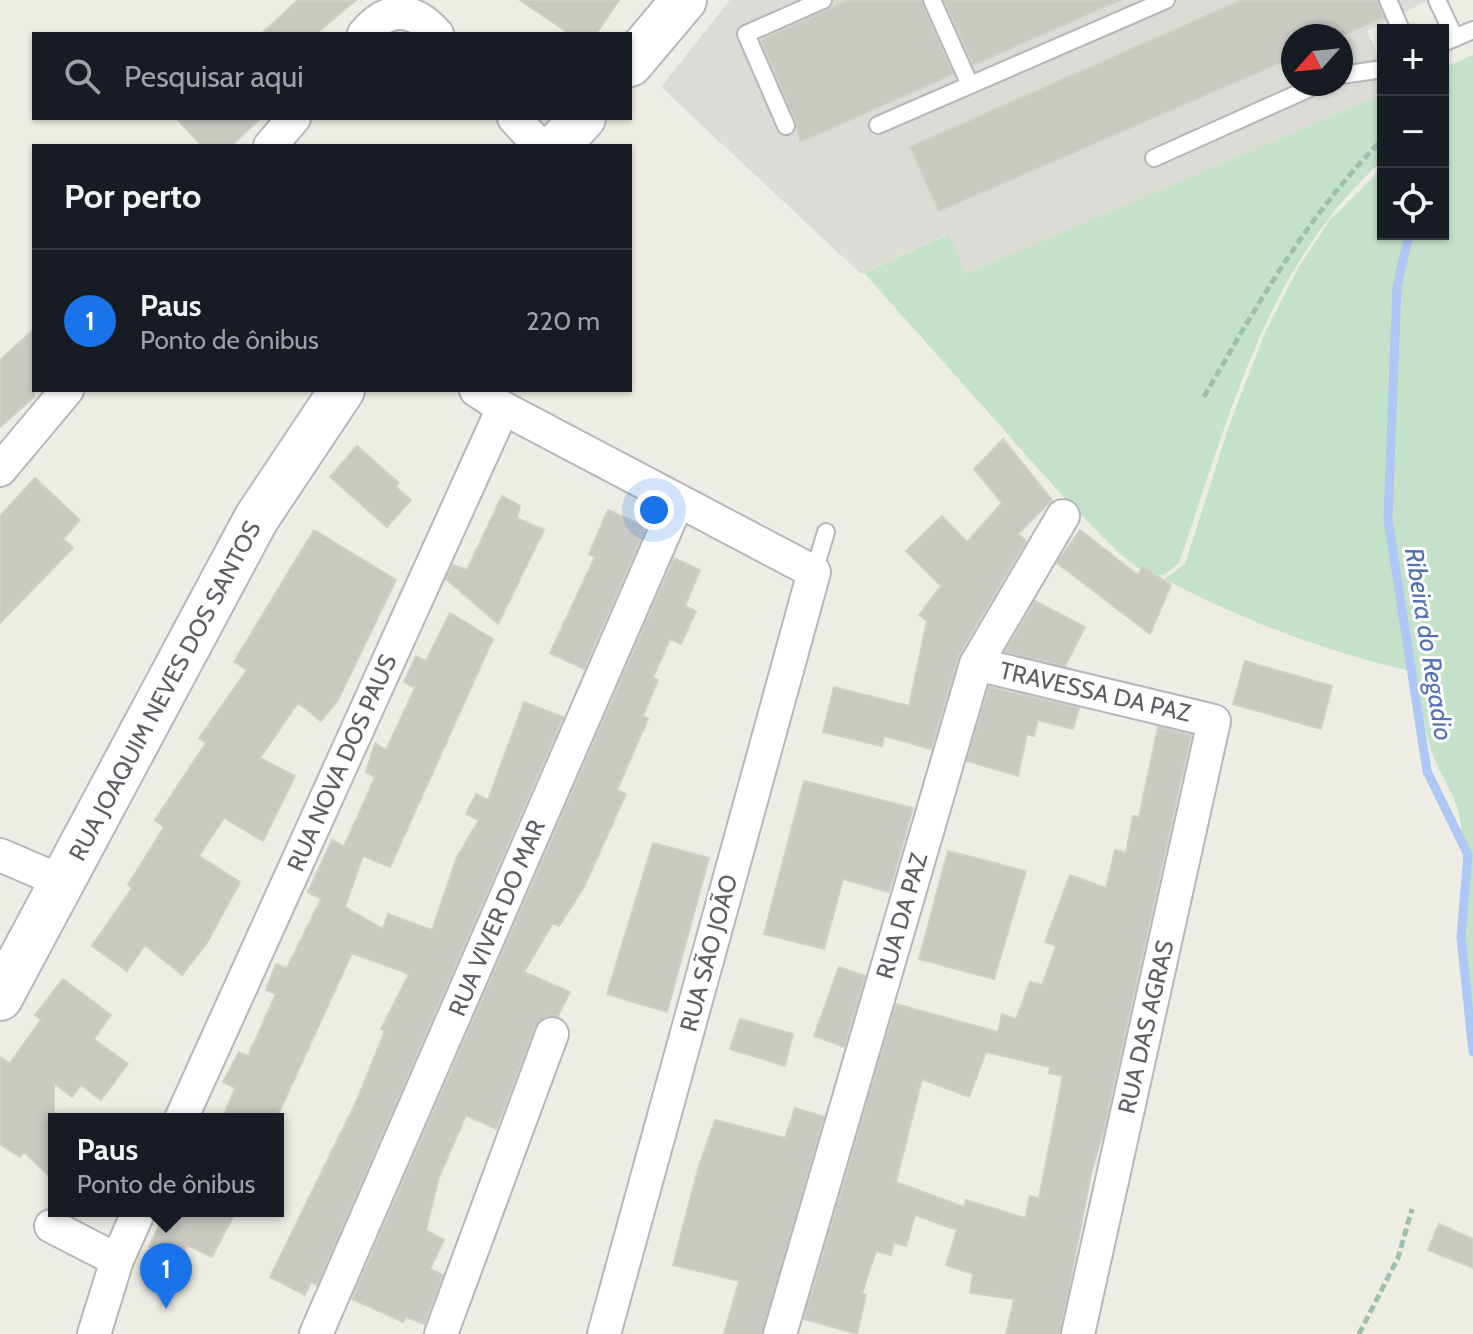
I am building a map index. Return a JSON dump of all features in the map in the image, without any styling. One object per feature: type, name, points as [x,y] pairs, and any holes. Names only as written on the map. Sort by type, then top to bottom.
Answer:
[{"type":"street","points":[[639,54],[684,0]]},
{"type":"street","points":[[366,32],[373,22],[395,12],[412,13],[435,32]]},
{"type":"street","points":[[272,144],[292,120]]},
{"type":"street","points":[[516,120],[538,144]]},
{"type":"street","points":[[559,144],[581,120]]},
{"type":"street","points":[[0,470],[65,392]]},
{"type":"street","name":"RUA JOAQUIM NEVES DOS SANTOS","points":[[0,998],[256,519],[341,392]]},
{"type":"street","points":[[489,399],[814,572]]},
{"type":"street","name":"RUA NOVA DOS PAUS","points":[[184,1113],[489,399]]},
{"type":"street","name":"RUA VIVER DO MAR","points":[[316,1334],[678,501]]},
{"type":"street","name":"RUA DA PAZ","points":[[780,1334],[976,664],[1063,516]]},
{"type":"street","name":"RUA SÃO JOÃO","points":[[604,1334],[814,572]]},
{"type":"street","name":"TRAVESSA DA PAZ","points":[[976,664],[1214,721]]},
{"type":"street","name":"RUA DAS AGRAS","points":[[1078,1334],[1214,721]]},
{"type":"street","points":[[0,855],[63,882]]},
{"type":"street","points":[[441,1334],[552,1034]]},
{"type":"street","points":[[94,1334],[117,1260],[136,1217]]},
{"type":"street","points":[[51,1226],[117,1260]]},
{"type":"lane","points":[[639,54],[662,0]]},
{"type":"lane","points":[[786,126],[746,34],[823,0]]},
{"type":"lane","points":[[932,0],[970,85]]},
{"type":"lane","points":[[878,125],[1166,0]]},
{"type":"lane","points":[[1388,0],[1398,24]]},
{"type":"lane","points":[[1444,2],[1447,24]]},
{"type":"lane","points":[[1449,41],[1473,30]]},
{"type":"lane","points":[[1353,73],[1377,70]]},
{"type":"lane","points":[[1154,158],[1292,96]]},
{"type":"lane","points":[[814,572],[826,532]]},
{"type":"path","points":[[1204,397],[1265,290],[1306,230],[1377,146]]},
{"type":"path","points":[[1359,1334],[1398,1258],[1412,1209]]},
{"type":"shaded area","points":[[730,0],[1429,0],[1367,31],[1377,53],[1377,97],[966,274],[948,234],[861,274],[661,87]]},
{"type":"green space","points":[[1473,55],[1473,1026],[1463,977],[1463,843],[1460,818],[1455,800],[1431,750],[1414,672],[1348,655],[1286,634],[1164,579],[1185,564],[1230,423],[1266,330],[1298,268],[1329,221],[1377,173],[1377,240],[1449,240],[1449,65]]},
{"type":"green space","points":[[1377,97],[1377,166],[1342,202],[1308,247],[1280,296],[1234,400],[1179,563],[1164,575],[1149,576],[1120,554],[1068,502],[864,273],[949,234],[966,274]]},
{"type":"building","points":[[298,0],[356,0],[318,32],[263,32]]},
{"type":"building","points":[[520,0],[619,0],[597,32],[567,32]]},
{"type":"building","points":[[849,0],[921,0],[953,74],[800,142],[796,122],[761,40]]},
{"type":"building","points":[[944,0],[1120,0],[973,65]]},
{"type":"building","points":[[1242,0],[1377,0],[1384,17],[1353,31],[1353,24],[1281,24],[1281,62],[939,211],[910,147]]},
{"type":"building","points":[[178,120],[259,120],[233,144],[200,144]]},
{"type":"building","points":[[32,331],[34,397],[0,427],[0,360]]},
{"type":"building","points":[[1003,439],[1052,500],[1018,534],[1026,541],[959,655],[931,749],[884,736],[882,746],[823,732],[834,687],[909,706],[927,621],[919,615],[941,586],[906,551],[942,516],[967,542],[1002,503],[974,469]]},
{"type":"building","points":[[357,446],[399,483],[396,487],[411,500],[387,527],[330,477]]},
{"type":"building","points":[[35,478],[80,520],[63,539],[73,548],[0,623],[0,516]]},
{"type":"building","points":[[502,496],[520,506],[517,518],[544,530],[498,624],[446,579],[453,565],[467,570]]},
{"type":"building","points":[[608,510],[646,527],[584,669],[550,653],[595,557],[589,554]]},
{"type":"building","points":[[314,530],[396,580],[338,700],[321,721],[298,703],[260,758],[295,776],[263,841],[224,818],[199,856],[240,882],[207,943],[182,975],[145,945],[127,971],[92,946],[132,888],[128,885],[164,827],[155,820],[206,743],[199,738],[247,670],[234,662]]},
{"type":"building","points":[[1080,530],[1138,575],[1143,567],[1171,585],[1150,634],[1057,563]]},
{"type":"building","points":[[674,558],[700,570],[685,606],[696,611],[681,644],[670,639],[653,677],[658,680],[643,716],[648,719],[617,790],[626,794],[584,887],[559,926],[553,923],[524,972],[570,992],[558,1016],[548,1016],[535,1027],[496,1129],[466,1115],[439,1177],[426,1230],[444,1240],[430,1269],[443,1275],[424,1324],[406,1317],[403,1322],[352,1299]]},
{"type":"building","points":[[1035,601],[1085,627],[1065,666],[1005,652]]},
{"type":"building","points":[[450,613],[493,639],[390,867],[363,856],[345,907],[383,929],[388,914],[432,930],[457,857],[479,820],[466,814],[476,794],[488,800],[524,702],[563,717],[317,1285],[311,1282],[305,1295],[270,1277],[357,1100],[385,1031],[381,1029],[409,974],[352,953],[279,1113],[225,1113],[235,1088],[223,1082],[239,1052],[248,1056],[276,994],[266,990],[276,964],[287,968],[321,899],[308,892],[332,840],[344,846],[375,777],[366,772],[375,743],[386,750],[415,688],[404,682],[416,656],[426,661]]},
{"type":"building","points":[[1245,661],[1332,686],[1321,729],[1233,704]]},
{"type":"building","points":[[989,687],[1079,708],[1073,729],[1038,720],[1034,736],[1027,734],[1018,776],[967,761]]},
{"type":"building","points":[[1158,727],[1191,735],[1104,1129],[1091,1174],[1060,1334],[1006,1334],[1014,1299],[970,1293],[973,1274],[946,1265],[957,1230],[915,1215],[906,1246],[894,1243],[891,1255],[876,1251],[862,1293],[866,1295],[857,1334],[804,1319],[896,1004],[998,1032],[1002,1014],[1016,1019],[1030,982],[1042,985],[1056,946],[1045,942],[1070,875],[1106,888],[1115,850],[1126,853],[1133,816],[1139,817]],"holes":[[[986,1052],[1050,1067],[1049,1073],[1063,1076],[1039,1198],[1030,1196],[1025,1218],[966,1200],[964,1207],[896,1182],[922,1079],[969,1097]]]},
{"type":"building","points":[[804,781],[913,808],[889,892],[843,879],[824,949],[764,934]]},
{"type":"building","points":[[653,843],[709,858],[667,1012],[607,994]]},
{"type":"building","points":[[948,851],[1026,871],[994,979],[919,959]]},
{"type":"building","points":[[839,967],[865,976],[844,1047],[814,1036]]},
{"type":"building","points":[[63,979],[111,1015],[94,1039],[128,1064],[101,1100],[81,1085],[72,1097],[54,1083],[54,1113],[48,1113],[48,1175],[24,1152],[20,1157],[0,1144],[0,1057],[10,1063],[41,1020],[35,1015]]},
{"type":"building","points":[[740,1019],[793,1034],[785,1066],[730,1049]]},
{"type":"building","points":[[795,1108],[824,1117],[762,1334],[724,1334],[739,1281],[673,1265],[698,1169],[715,1120],[785,1138]]},
{"type":"building","points":[[163,1217],[233,1217],[212,1257],[187,1245],[181,1257],[149,1247]]},
{"type":"building","points":[[1439,1224],[1473,1239],[1473,1268],[1428,1250]]},
{"type":"waterway","name":"Ribeira do Regadio","points":[[1408,240],[1397,286],[1388,519],[1427,771],[1468,855],[1461,937],[1473,1052]]},
{"type":"place","name":"Paus","points":[[166,1309]]}]
